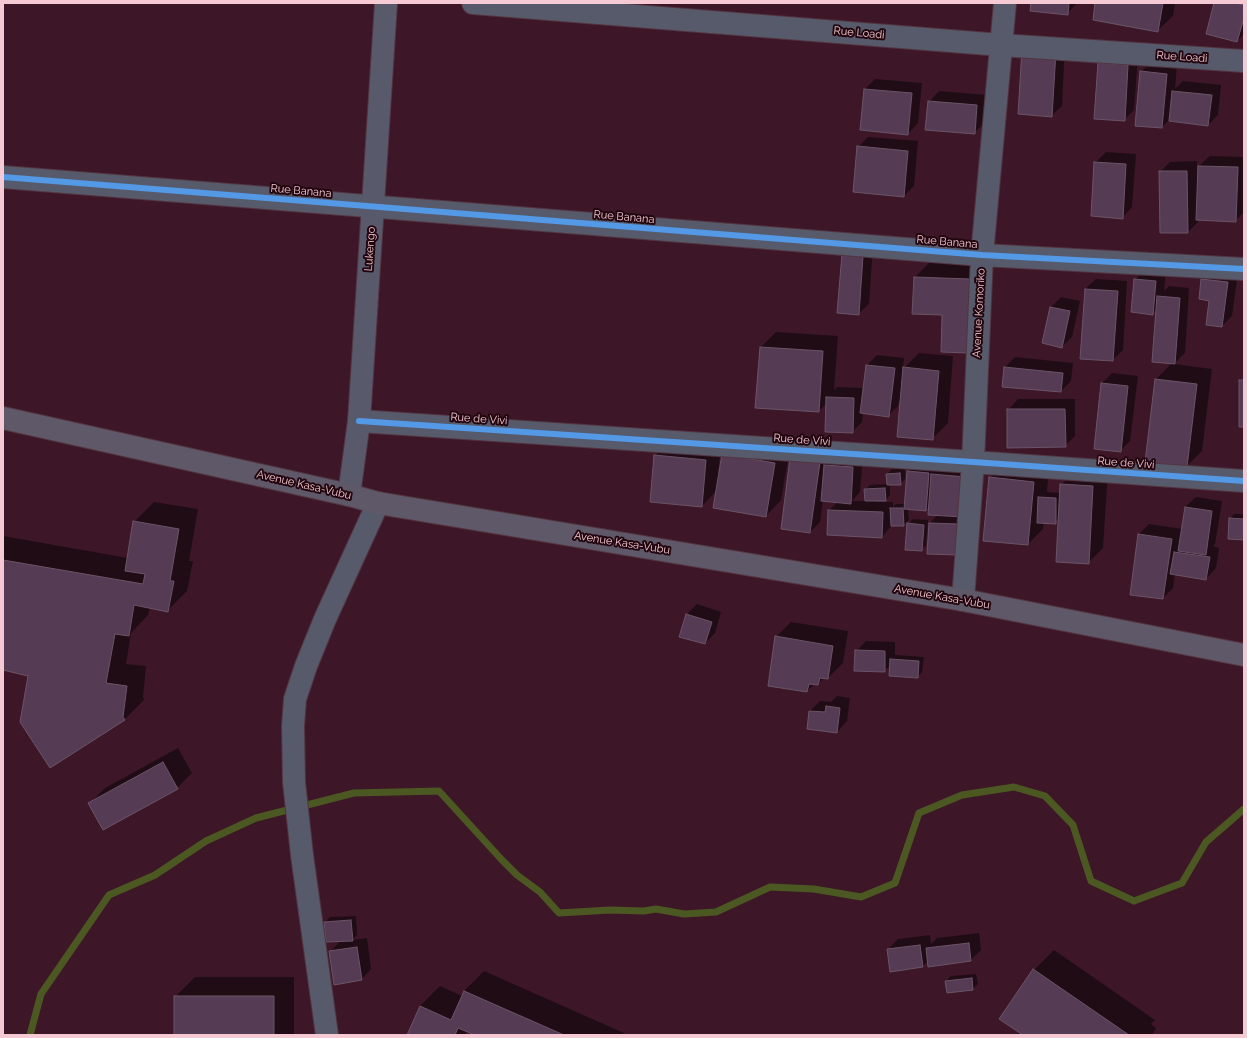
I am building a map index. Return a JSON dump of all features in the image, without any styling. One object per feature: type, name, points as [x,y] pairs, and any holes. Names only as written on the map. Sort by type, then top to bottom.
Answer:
[{"type":"main road","name":"Avenue Kasa-Vubu","points":[[3,418],[378,502],[963,600],[1244,655]]},
{"type":"street","name":"Lukengo","points":[[349,495],[359,421],[386,3]]},
{"type":"street","name":"Rue Loadi","points":[[474,3],[1001,45],[1244,61]]},
{"type":"street","name":"Avenue Komoriko","points":[[963,600],[973,462],[982,255],[1005,3]]},
{"type":"street","name":"Rue Banana","points":[[3,177],[982,255],[1244,269]]},
{"type":"street","name":"Rue de Vivi","points":[[359,421],[1244,481]]},
{"type":"street","points":[[327,1035],[302,854],[294,782],[293,726],[295,699],[322,626],[378,502]]},
{"type":"building","points":[[1031,3],[1069,3],[1068,15],[1030,11]]},
{"type":"building","points":[[1095,3],[1163,3],[1158,32],[1093,20]]},
{"type":"building","points":[[1214,3],[1235,3],[1244,5],[1244,18],[1237,42],[1206,34]]},
{"type":"building","points":[[1022,49],[1056,51],[1052,117],[1018,114]]},
{"type":"building","points":[[1098,63],[1128,65],[1125,121],[1094,119]]},
{"type":"building","points":[[1140,71],[1167,74],[1162,128],[1135,126]]},
{"type":"building","points":[[864,89],[912,93],[908,135],[860,130]]},
{"type":"building","points":[[1172,91],[1212,95],[1208,126],[1169,121]]},
{"type":"building","points":[[928,101],[977,105],[975,134],[925,130]]},
{"type":"building","points":[[857,146],[908,151],[904,197],[853,192]]},
{"type":"building","points":[[1094,162],[1126,164],[1123,219],[1091,216]]},
{"type":"building","points":[[1198,166],[1238,167],[1236,222],[1196,220]]},
{"type":"building","points":[[1159,171],[1187,171],[1188,233],[1160,233]]},
{"type":"building","points":[[842,254],[863,256],[859,315],[837,313]]},
{"type":"building","points":[[914,277],[970,279],[968,353],[941,352],[942,315],[912,314]]},
{"type":"building","points":[[1134,279],[1156,281],[1153,315],[1131,312]]},
{"type":"building","points":[[1201,279],[1228,282],[1222,327],[1206,325],[1209,301],[1199,299]]},
{"type":"building","points":[[1085,289],[1118,291],[1113,361],[1080,359]]},
{"type":"building","points":[[1157,296],[1180,298],[1175,364],[1152,362]]},
{"type":"building","points":[[1050,307],[1070,311],[1062,348],[1042,343]]},
{"type":"building","points":[[760,347],[823,351],[819,412],[755,408]]},
{"type":"building","points":[[866,365],[895,368],[889,417],[860,413]]},
{"type":"building","points":[[903,367],[939,371],[933,440],[897,437]]},
{"type":"building","points":[[1004,367],[1063,373],[1061,392],[1002,387]]},
{"type":"building","points":[[1155,379],[1197,384],[1187,467],[1145,462]]},
{"type":"building","points":[[1239,380],[1244,380],[1244,427],[1239,427]]},
{"type":"building","points":[[1101,383],[1128,386],[1121,452],[1094,449]]},
{"type":"building","points":[[826,397],[854,398],[853,433],[825,432]]},
{"type":"building","points":[[1007,409],[1065,409],[1066,447],[1007,448]]},
{"type":"building","points":[[722,454],[775,463],[766,517],[713,508]]},
{"type":"building","points":[[654,455],[706,460],[702,507],[650,502]]},
{"type":"building","points":[[790,458],[820,462],[810,533],[781,529]]},
{"type":"building","points":[[824,465],[853,467],[851,504],[821,501]]},
{"type":"building","points":[[907,471],[929,473],[926,511],[904,509]]},
{"type":"building","points":[[900,473],[901,485],[887,485],[886,474]]},
{"type":"building","points":[[931,474],[966,477],[964,517],[928,515]]},
{"type":"building","points":[[989,477],[1034,482],[1028,545],[983,541]]},
{"type":"building","points":[[1060,484],[1093,486],[1089,564],[1056,562]]},
{"type":"building","points":[[885,488],[886,501],[865,501],[864,489]]},
{"type":"building","points":[[1038,497],[1056,498],[1056,524],[1037,523]]},
{"type":"building","points":[[1185,507],[1212,511],[1206,555],[1178,551]]},
{"type":"building","points":[[890,508],[903,508],[904,526],[891,526]]},
{"type":"building","points":[[828,510],[883,512],[882,538],[827,535]]},
{"type":"building","points":[[1229,518],[1244,519],[1244,540],[1228,539]]},
{"type":"building","points":[[133,521],[179,529],[170,581],[174,581],[168,612],[134,605],[129,636],[115,634],[106,683],[127,686],[123,717],[125,720],[50,768],[20,722],[28,676],[3,670],[3,560],[143,584],[145,574],[125,571]]},
{"type":"building","points":[[907,523],[924,525],[922,551],[905,550]]},
{"type":"building","points":[[929,523],[958,524],[957,555],[927,554]]},
{"type":"building","points":[[1138,534],[1172,539],[1163,599],[1130,595]]},
{"type":"building","points":[[1174,552],[1210,557],[1206,580],[1170,574]]},
{"type":"building","points":[[686,614],[712,622],[705,644],[679,637]]},
{"type":"building","points":[[775,636],[833,646],[828,679],[820,678],[818,685],[809,684],[807,692],[768,686]]},
{"type":"building","points":[[855,650],[885,651],[885,672],[854,671]]},
{"type":"building","points":[[890,659],[919,661],[918,678],[889,676]]},
{"type":"building","points":[[826,706],[840,708],[837,733],[807,729],[809,711],[825,712]]},
{"type":"building","points":[[163,762],[178,789],[103,830],[88,803]]},
{"type":"building","points":[[351,920],[353,941],[326,942],[324,922]]},
{"type":"building","points":[[969,943],[971,961],[928,967],[926,948]]},
{"type":"building","points":[[920,945],[923,967],[890,972],[887,949]]},
{"type":"building","points":[[357,947],[362,980],[334,985],[329,951]]},
{"type":"building","points":[[1033,969],[1129,1035],[1023,1035],[999,1019]]},
{"type":"building","points":[[972,978],[973,990],[947,993],[945,981]]},
{"type":"building","points":[[464,991],[564,1035],[475,1035],[458,1028],[455,1035],[407,1035],[420,1006],[451,1020]]},
{"type":"building","points":[[174,996],[274,996],[274,1035],[174,1035]]},
{"type":"waterway","points":[[30,1035],[41,994],[109,895],[155,875],[206,841],[256,818],[354,793],[439,791],[502,860],[517,875],[540,892],[559,913],[610,910],[644,911],[656,909],[684,914],[716,912],[770,887],[814,889],[861,897],[895,883],[919,813],[962,795],[1014,787],[1045,796],[1073,825],[1091,881],[1134,901],[1182,883],[1206,842],[1244,809]]},
{"type":"cycle path","points":[[3,177],[982,255],[1244,269]]},
{"type":"cycle path","points":[[359,421],[1244,481]]}]
